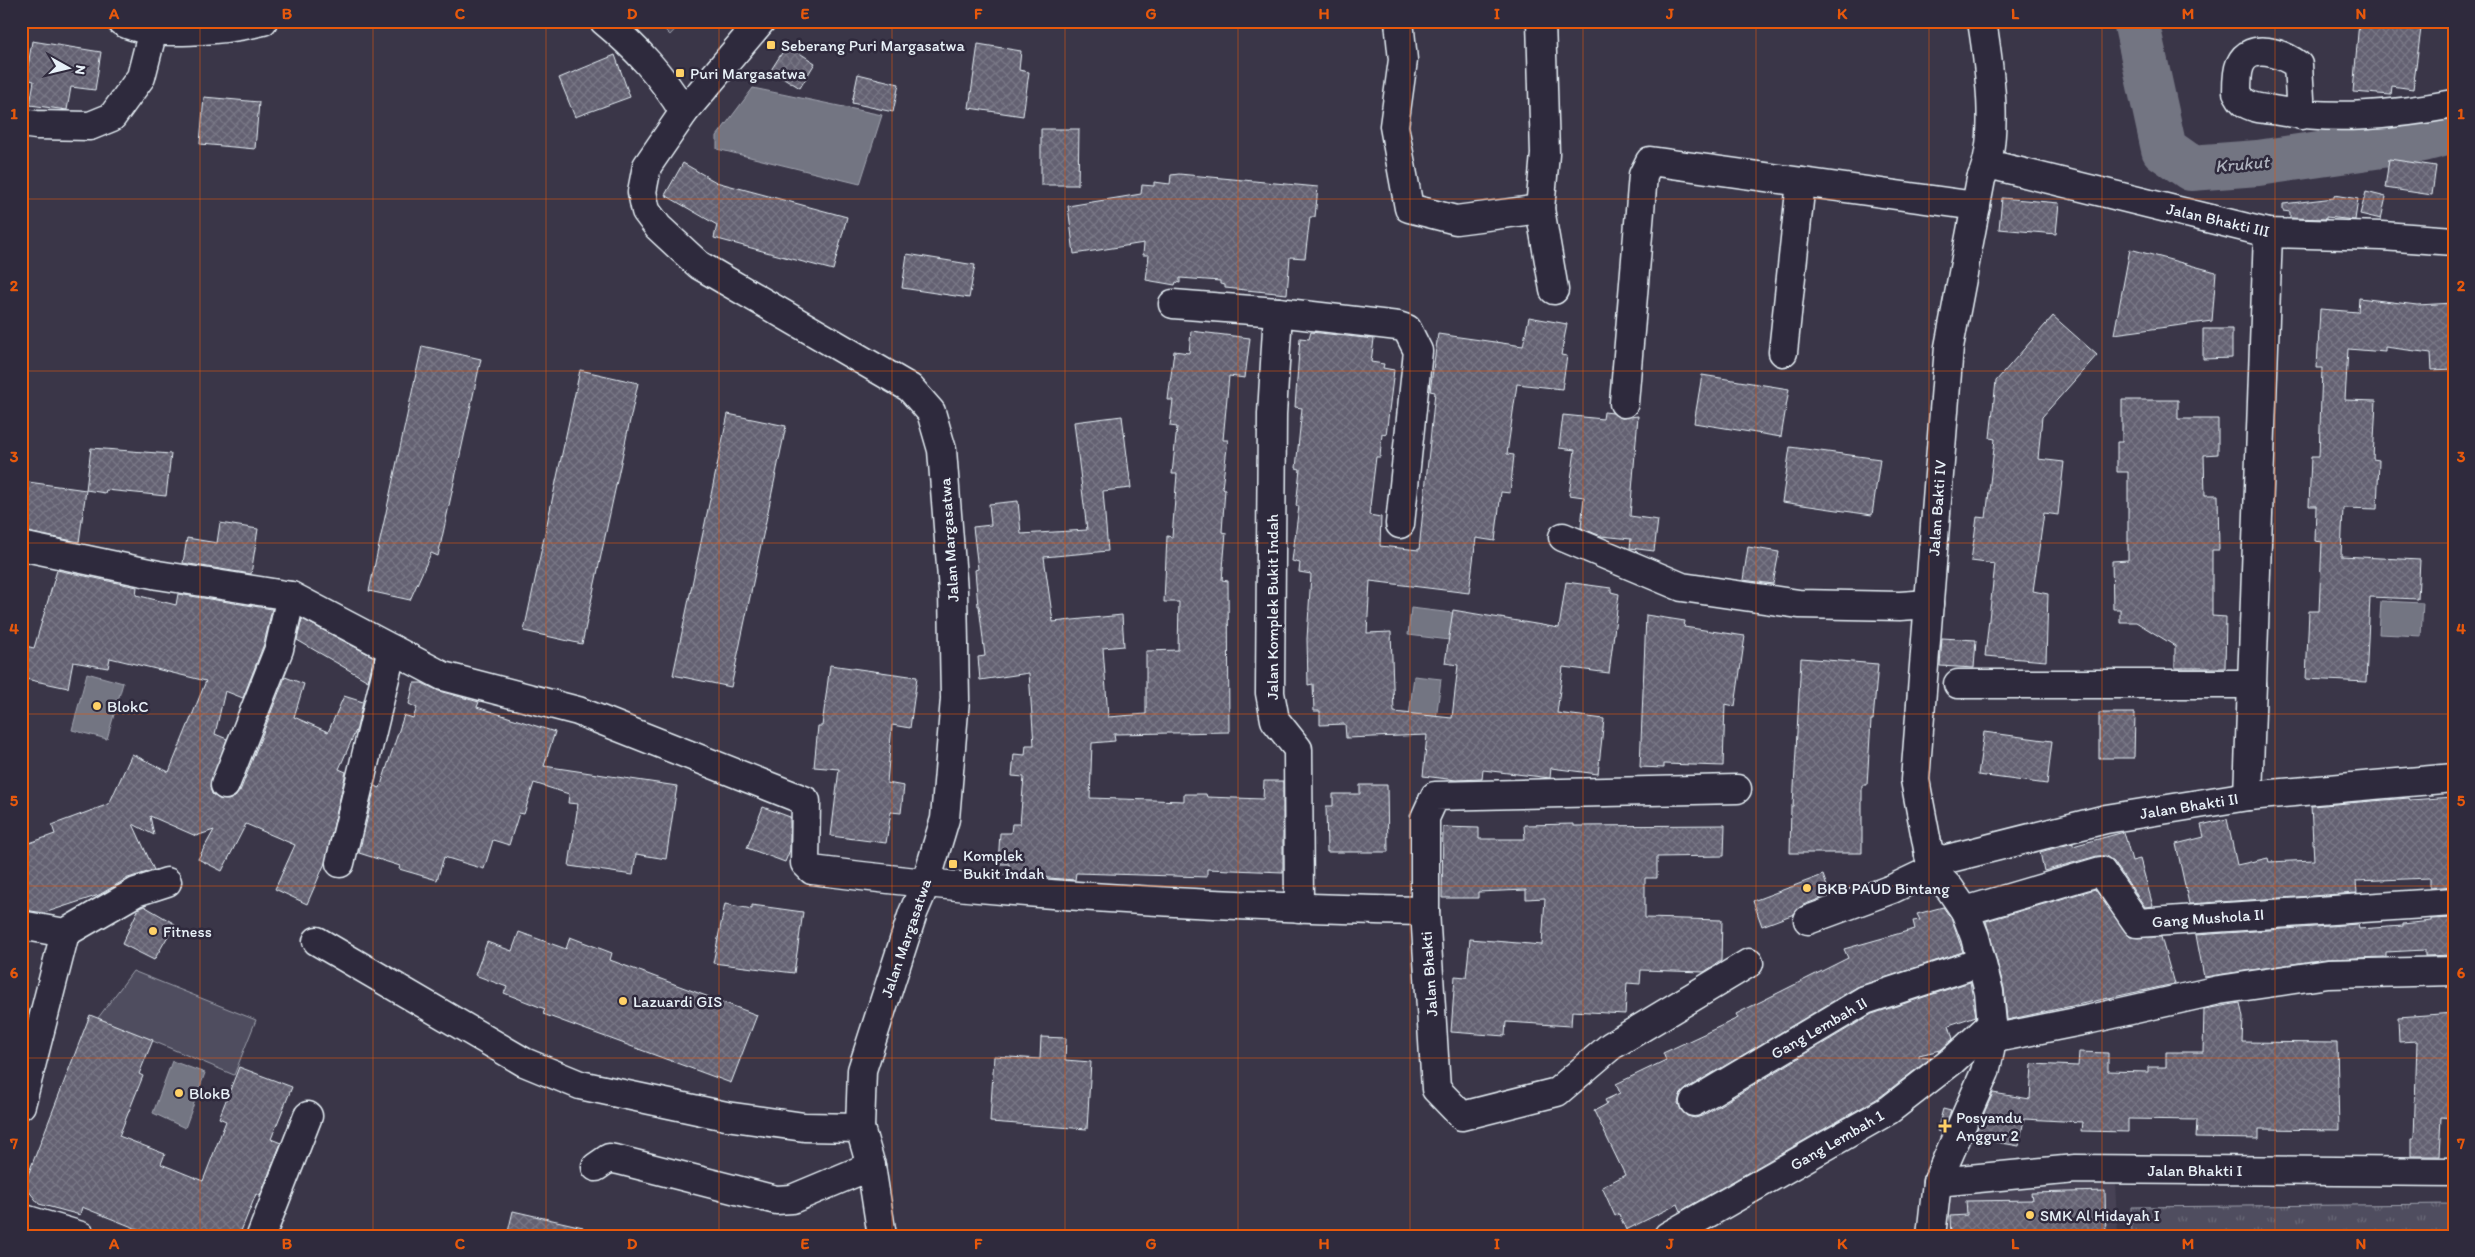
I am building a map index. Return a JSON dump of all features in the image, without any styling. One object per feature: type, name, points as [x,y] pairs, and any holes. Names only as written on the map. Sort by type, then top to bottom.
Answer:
[{"type":"street","points":[[121,21],[131,27],[153,30],[234,28],[263,21]]},
{"type":"street","points":[[604,21],[627,40],[664,80],[684,112]]},
{"type":"street","name":"Jalan Margasatwa","points":[[761,21],[684,112],[647,166],[642,192],[646,211],[658,227],[699,264],[910,388],[931,412],[942,450],[953,592],[955,699],[946,819],[862,1070],[860,1128],[871,1166],[882,1236]]},
{"type":"street","points":[[1399,21],[1403,60],[1394,126],[1408,208],[1456,220],[1540,208]]},
{"type":"street","points":[[1541,21],[1545,154],[1540,208],[1554,290]]},
{"type":"street","name":"Jalan Bakti IV","points":[[1931,862],[1915,780],[1950,347],[1981,179],[1988,164],[1991,126],[1987,50],[1982,21]]},
{"type":"street","points":[[21,123],[90,126],[112,117],[141,78],[153,30]]},
{"type":"street","points":[[2301,115],[2327,117],[2401,114],[2454,104]]},
{"type":"street","points":[[1624,403],[1643,175],[1650,161],[1976,206]]},
{"type":"street","name":"Jalan Bhakti III","points":[[1988,164],[2268,233],[2382,236],[2454,241]]},
{"type":"street","points":[[1783,352],[1801,182]]},
{"type":"street","points":[[2248,796],[2268,233]]},
{"type":"street","points":[[1173,304],[1278,312],[1398,326],[1407,329],[1414,338],[1418,351],[1400,524]]},
{"type":"street","name":"Jalan Komplek Bukit Indah","points":[[1278,312],[1272,414],[1270,693],[1275,720],[1298,749],[1299,908]]},
{"type":"street","points":[[1563,537],[1682,587],[1799,604],[1900,606],[1929,604]]},
{"type":"street","points":[[21,546],[158,576],[291,596],[443,676],[578,711],[806,801],[805,863],[812,870],[925,885],[1299,908],[1425,911]]},
{"type":"street","points":[[225,785],[279,648],[291,596]]},
{"type":"street","points":[[340,863],[392,649]]},
{"type":"street","points":[[1958,684],[2252,684]]},
{"type":"street","name":"Jalan Bhakti II","points":[[1931,862],[2106,819],[2248,796],[2454,778]]},
{"type":"street","name":"Jalan Bhakti","points":[[1737,789],[1435,796],[1424,818],[1425,911],[1436,1089],[1462,1116],[1557,1092],[1611,1046],[1748,963]]},
{"type":"street","points":[[1808,920],[1892,889],[1931,862],[1965,911],[1975,937],[1989,992],[1992,1032],[1985,1072],[1937,1182],[1931,1236]]},
{"type":"street","name":"Gang Mushola II","points":[[1965,911],[2101,871],[2137,923],[2454,902]]},
{"type":"street","points":[[21,925],[65,933],[136,892],[167,882]]},
{"type":"street","points":[[21,1105],[65,933]]},
{"type":"street","points":[[317,941],[524,1062],[580,1085],[726,1116],[804,1127],[860,1128]]},
{"type":"street","name":"Gang Lembah II","points":[[1694,1102],[1865,1000],[1981,962]]},
{"type":"street","points":[[1992,1032],[2091,1019],[2220,990],[2308,976],[2454,971]]},
{"type":"street","name":"Gang Lembah 1","points":[[1668,1236],[1889,1110],[1992,1032]]},
{"type":"street","points":[[261,1236],[308,1116]]},
{"type":"street","points":[[596,1167],[609,1158],[776,1200],[792,1199],[871,1166]]},
{"type":"street","name":"Jalan Bhakti I","points":[[1937,1182],[2075,1169],[2454,1172]]},
{"type":"street","points":[[21,1218],[81,1236]]},
{"type":"shaded area","name":"SMK Al Hidayah I","points":[[2115,1183],[2118,1236],[1944,1236],[1941,1194]]},
{"type":"green space","points":[[656,21],[683,21],[670,35]]},
{"type":"green space","points":[[133,971],[256,1020],[234,1075],[98,1018]]},
{"type":"green space","points":[[2454,1204],[2454,1236],[2132,1236],[2131,1207]]},
{"type":"water","points":[[753,88],[882,115],[860,184],[717,149],[717,136]]},
{"type":"water","points":[[2381,601],[2423,603],[2421,636],[2379,634]]},
{"type":"water","points":[[1411,608],[1461,614],[1458,641],[1408,635]]},
{"type":"water","name":"BlokC","points":[[87,673],[123,683],[107,739],[72,730]]},
{"type":"water","points":[[1414,676],[1441,679],[1434,736],[1407,732]]},
{"type":"water","name":"BlokB","points":[[172,1061],[205,1073],[185,1128],[153,1113]]},
{"type":"building","points":[[2359,21],[2422,21],[2413,89],[2392,86],[2391,95],[2353,92]]},
{"type":"building","points":[[32,41],[101,52],[95,90],[71,87],[67,110],[30,105],[34,81],[26,79]]},
{"type":"building","points":[[978,44],[1021,51],[1019,70],[1029,72],[1023,116],[969,108]]},
{"type":"building","points":[[787,45],[815,63],[800,88],[771,70]]},
{"type":"building","points":[[615,55],[630,97],[575,117],[559,78]]},
{"type":"building","points":[[858,74],[899,84],[893,112],[852,103]]},
{"type":"building","points":[[204,97],[259,102],[255,149],[200,144]]},
{"type":"building","points":[[1041,129],[1079,129],[1078,185],[1041,185]]},
{"type":"building","points":[[2389,159],[2436,166],[2432,195],[2385,188]]},
{"type":"building","points":[[683,163],[716,182],[847,217],[833,270],[714,238],[717,225],[665,195]]},
{"type":"building","points":[[1179,174],[1318,187],[1315,217],[1310,217],[1305,258],[1290,257],[1287,294],[1225,288],[1225,285],[1220,284],[1220,281],[1180,278],[1180,283],[1176,282],[1175,285],[1146,280],[1149,255],[1143,255],[1144,243],[1074,254],[1068,206],[1141,194],[1142,185],[1154,186],[1154,182],[1170,184],[1171,175]]},
{"type":"building","points":[[2366,192],[2386,197],[2381,219],[2360,214]]},
{"type":"building","points":[[2334,195],[2358,199],[2355,220],[2326,217],[2326,219],[2290,218],[2290,212],[2283,211],[2283,204],[2334,198]]},
{"type":"building","points":[[2002,198],[2059,203],[2056,234],[1999,229]]},
{"type":"building","points":[[2130,249],[2216,272],[2212,321],[2114,334]]},
{"type":"building","points":[[907,254],[975,265],[969,298],[902,288]]},
{"type":"building","points":[[2359,298],[2417,305],[2454,303],[2454,369],[2432,370],[2431,353],[2385,347],[2385,352],[2348,349],[2345,400],[2376,401],[2373,459],[2379,460],[2377,509],[2343,508],[2341,556],[2420,560],[2418,599],[2370,597],[2366,682],[2306,679],[2309,611],[2319,611],[2322,542],[2315,541],[2316,506],[2309,506],[2311,457],[2319,457],[2322,368],[2317,368],[2320,309],[2358,312]]},
{"type":"building","points":[[2053,316],[2097,355],[2042,417],[2038,459],[2064,462],[2058,515],[2044,513],[2033,591],[2048,594],[2046,661],[1985,656],[1995,564],[1971,561],[1977,517],[1986,518],[1995,439],[1990,438],[1996,381]]},
{"type":"building","points":[[1529,317],[1567,324],[1561,355],[1567,356],[1562,389],[1517,384],[1507,454],[1514,455],[1510,493],[1501,492],[1495,541],[1476,538],[1469,593],[1370,581],[1367,633],[1391,632],[1394,712],[1452,718],[1458,665],[1445,663],[1453,610],[1559,628],[1566,582],[1611,588],[1611,592],[1619,594],[1609,673],[1563,667],[1557,713],[1604,719],[1598,774],[1551,768],[1550,778],[1483,770],[1482,779],[1456,780],[1423,776],[1427,735],[1346,738],[1345,724],[1320,725],[1320,711],[1314,711],[1313,684],[1308,685],[1307,639],[1311,574],[1299,572],[1300,563],[1292,561],[1299,506],[1296,506],[1300,469],[1296,468],[1302,408],[1295,407],[1300,338],[1309,339],[1311,332],[1374,339],[1371,362],[1384,364],[1383,368],[1394,370],[1386,435],[1382,434],[1380,457],[1376,457],[1369,515],[1381,517],[1380,546],[1419,550],[1435,392],[1430,391],[1438,334],[1523,346]]},
{"type":"building","points":[[2203,329],[2232,329],[2232,358],[2203,359]]},
{"type":"building","points":[[1191,331],[1250,338],[1245,378],[1229,376],[1223,440],[1228,440],[1222,488],[1225,489],[1222,532],[1226,533],[1222,580],[1228,581],[1229,732],[1114,734],[1115,741],[1092,743],[1090,798],[1184,801],[1184,794],[1206,794],[1207,797],[1263,799],[1264,781],[1283,781],[1283,872],[1207,869],[1207,877],[1076,873],[1075,880],[1009,875],[1009,864],[998,864],[1000,833],[1011,833],[1012,824],[1020,824],[1024,777],[1012,776],[1014,754],[1025,755],[1026,745],[1034,745],[1029,673],[980,680],[978,657],[985,656],[978,606],[975,570],[978,569],[973,527],[991,525],[989,504],[1018,501],[1021,534],[1087,530],[1074,422],[1122,416],[1131,488],[1103,491],[1108,551],[1044,557],[1053,622],[1122,615],[1124,646],[1103,648],[1108,717],[1146,714],[1146,651],[1178,650],[1179,602],[1164,602],[1167,536],[1172,537],[1177,474],[1172,474],[1177,427],[1170,426],[1173,400],[1168,400],[1174,351],[1189,353]]},
{"type":"building","points":[[422,346],[481,359],[438,556],[431,553],[410,600],[369,591]]},
{"type":"building","points":[[580,370],[638,383],[582,644],[524,631]]},
{"type":"building","points":[[1702,375],[1789,389],[1781,437],[1694,423]]},
{"type":"building","points":[[2122,400],[2178,400],[2178,419],[2218,419],[2218,454],[2204,455],[2205,495],[2218,495],[2219,550],[2212,550],[2212,616],[2226,617],[2225,668],[2175,668],[2175,646],[2136,622],[2120,622],[2120,609],[2113,609],[2112,561],[2128,560],[2128,472],[2117,472],[2117,442],[2122,442]]},
{"type":"building","points":[[1604,412],[1613,413],[1622,418],[1638,416],[1630,516],[1658,520],[1654,551],[1630,548],[1631,539],[1601,536],[1581,528],[1584,497],[1569,495],[1575,450],[1559,448],[1563,415],[1603,419]]},
{"type":"building","points":[[728,414],[786,426],[731,687],[673,675]]},
{"type":"building","points":[[1790,447],[1880,459],[1872,515],[1782,502]]},
{"type":"building","points":[[91,448],[171,454],[166,496],[106,490],[105,493],[86,490]]},
{"type":"building","points":[[21,481],[86,490],[79,542],[21,531]]},
{"type":"building","points":[[220,523],[258,529],[251,574],[183,563],[187,538],[217,543]]},
{"type":"building","points":[[1748,547],[1779,552],[1773,584],[1743,580]]},
{"type":"building","points":[[57,570],[137,587],[136,595],[176,605],[178,594],[272,609],[264,644],[243,698],[225,691],[215,734],[227,739],[210,787],[212,794],[219,799],[228,800],[235,797],[240,791],[285,677],[304,684],[294,717],[328,732],[344,696],[363,702],[357,728],[339,769],[346,772],[325,863],[307,904],[275,889],[295,845],[246,824],[222,871],[198,859],[214,830],[196,836],[150,816],[154,835],[133,824],[154,870],[128,878],[99,895],[44,913],[25,910],[21,899],[21,846],[55,834],[52,825],[109,804],[132,754],[169,772],[206,681],[110,658],[108,668],[73,662],[68,688],[21,678],[21,645],[34,648]]},
{"type":"building","points":[[1646,615],[1685,621],[1684,627],[1745,636],[1735,706],[1725,704],[1723,766],[1664,764],[1664,768],[1640,767]]},
{"type":"building","points":[[302,619],[374,657],[368,681],[297,640]]},
{"type":"building","points":[[1942,638],[1976,640],[1974,668],[1940,666]]},
{"type":"building","points":[[1801,658],[1878,664],[1873,720],[1871,720],[1867,785],[1862,785],[1862,853],[1790,853],[1791,806],[1793,806]]},
{"type":"building","points":[[830,665],[917,677],[910,728],[892,725],[887,783],[904,786],[901,813],[891,812],[886,843],[831,836],[839,769],[814,767],[818,726],[822,726]]},
{"type":"building","points":[[414,683],[422,683],[439,691],[479,702],[477,707],[555,732],[544,766],[677,786],[666,859],[636,854],[633,875],[569,866],[578,804],[568,803],[569,794],[534,783],[524,814],[519,813],[509,845],[493,840],[484,869],[444,857],[437,880],[399,869],[400,866],[359,853],[375,786],[380,788],[404,715],[413,718],[417,708],[409,704]]},
{"type":"building","points":[[2099,713],[2135,713],[2134,758],[2099,758]]},
{"type":"building","points":[[1984,732],[2052,741],[2047,784],[1978,775]]},
{"type":"building","points":[[1360,785],[1387,785],[1388,852],[1327,852],[1326,806],[1333,806],[1333,794],[1360,794]]},
{"type":"building","points":[[2454,797],[2454,886],[2430,888],[2430,878],[2356,881],[2357,893],[2189,904],[2176,844],[2204,837],[2201,825],[2227,819],[2237,865],[2268,858],[2269,862],[2314,860],[2311,806],[2409,798],[2410,800]]},
{"type":"building","points":[[763,807],[790,817],[790,850],[785,862],[747,848]]},
{"type":"building","points":[[1574,824],[1574,826],[1725,825],[1724,856],[1657,857],[1657,878],[1645,878],[1645,918],[1722,920],[1721,961],[1704,972],[1641,970],[1640,984],[1627,983],[1625,1014],[1572,1011],[1571,1026],[1506,1022],[1505,1036],[1451,1032],[1455,976],[1466,977],[1470,939],[1542,945],[1545,898],[1526,899],[1526,890],[1478,892],[1478,898],[1442,898],[1443,827],[1479,828],[1479,839],[1525,839],[1524,825]]},
{"type":"building","points":[[2124,832],[2132,861],[2140,859],[2153,906],[2145,907],[2114,862],[2106,856],[2097,856],[2044,871],[2040,852],[2073,843],[2073,846]]},
{"type":"building","name":"BKB PAUD Bintang","points":[[1823,875],[1830,895],[1803,905],[1794,914],[1762,926],[1753,901]]},
{"type":"building","points":[[2095,889],[2130,937],[2161,937],[2174,984],[2007,1020],[2004,988],[1986,921]]},
{"type":"building","points":[[725,904],[752,909],[752,905],[803,912],[794,973],[713,963]]},
{"type":"building","name":"Fitness","points":[[144,906],[175,924],[154,960],[122,944],[139,908]]},
{"type":"building","points":[[1943,907],[1951,918],[1963,952],[1857,987],[1686,1089],[1680,1095],[1678,1103],[1681,1110],[1687,1116],[1695,1118],[1702,1116],[1872,1014],[1970,982],[1976,1016],[1949,1025],[1953,1039],[1941,1050],[1919,1055],[1919,1057],[1931,1058],[1880,1097],[1681,1211],[1678,1204],[1626,1230],[1619,1214],[1615,1216],[1602,1187],[1625,1175],[1594,1111],[1607,1104],[1605,1100],[1620,1093],[1616,1084],[1666,1060],[1663,1053],[1738,1018],[1736,1014],[1848,958],[1844,949],[1915,929],[1913,921],[1920,920],[1917,914]]},
{"type":"building","points":[[2454,918],[2454,955],[2425,956],[2425,950],[2386,952],[2386,957],[2326,959],[2204,977],[2196,935],[2358,924],[2359,929],[2403,926],[2403,924],[2431,921],[2431,919]]},
{"type":"building","name":"Lazuardi GIS","points":[[519,932],[566,949],[570,937],[612,953],[610,960],[757,1015],[731,1083],[543,1014],[545,1009],[504,993],[507,987],[475,975],[487,942],[512,951]]},
{"type":"building","points":[[2240,1003],[2243,1018],[2242,1042],[2337,1043],[2339,1130],[2259,1129],[2259,1139],[2196,1138],[2197,1120],[2128,1119],[2128,1132],[2081,1131],[2082,1122],[2024,1119],[2019,1146],[1973,1138],[1993,1093],[2030,1099],[2032,1064],[2078,1066],[2079,1052],[2108,1053],[2108,1071],[2148,1072],[2148,1067],[2166,1067],[2166,1052],[2203,1052],[2204,1009]]},
{"type":"building","points":[[2454,1013],[2454,1118],[2441,1117],[2439,1156],[2411,1156],[2411,1139],[2414,1139],[2417,1041],[2399,1042],[2398,1017]]},
{"type":"building","points":[[90,1015],[153,1040],[139,1074],[143,1076],[119,1136],[165,1154],[161,1164],[203,1181],[226,1121],[219,1118],[239,1067],[292,1087],[271,1139],[281,1143],[260,1196],[256,1194],[239,1236],[155,1236],[82,1207],[80,1215],[39,1204],[24,1185]]},
{"type":"building","points":[[1041,1037],[1066,1038],[1065,1060],[1091,1062],[1087,1129],[990,1122],[994,1056],[1040,1059]]},
{"type":"building","points":[[1943,1109],[1951,1111],[1942,1132],[1937,1131]]},
{"type":"building","name":"SMK Al Hidayah I","points":[[2105,1191],[2106,1236],[1951,1236],[1950,1216],[1967,1215],[1966,1201],[2032,1200],[2031,1193]]},
{"type":"building","points":[[513,1211],[583,1227],[582,1236],[507,1236]]},
{"type":"waterway","name":"Krukut","points":[[2136,21],[2164,149],[2191,168],[2258,163],[2423,139],[2454,131]]},
{"type":"place","name":"Seberang Puri Margasatwa","points":[[771,45]]},
{"type":"place","name":"Puri Margasatwa","points":[[680,73]]},
{"type":"place","name":"BlokC","points":[[97,706]]},
{"type":"place","name":"Komplek Bukit Indah","points":[[953,864]]},
{"type":"place","name":"BKB PAUD Bintang","points":[[1807,888]]},
{"type":"place","name":"Fitness","points":[[153,931]]},
{"type":"place","name":"Lazuardi GIS","points":[[623,1001]]},
{"type":"place","name":"BlokB","points":[[179,1093]]},
{"type":"place","name":"Posyandu Anggur 2","points":[[1945,1126]]},
{"type":"place","name":"SMK Al Hidayah I","points":[[2030,1215]]}]
